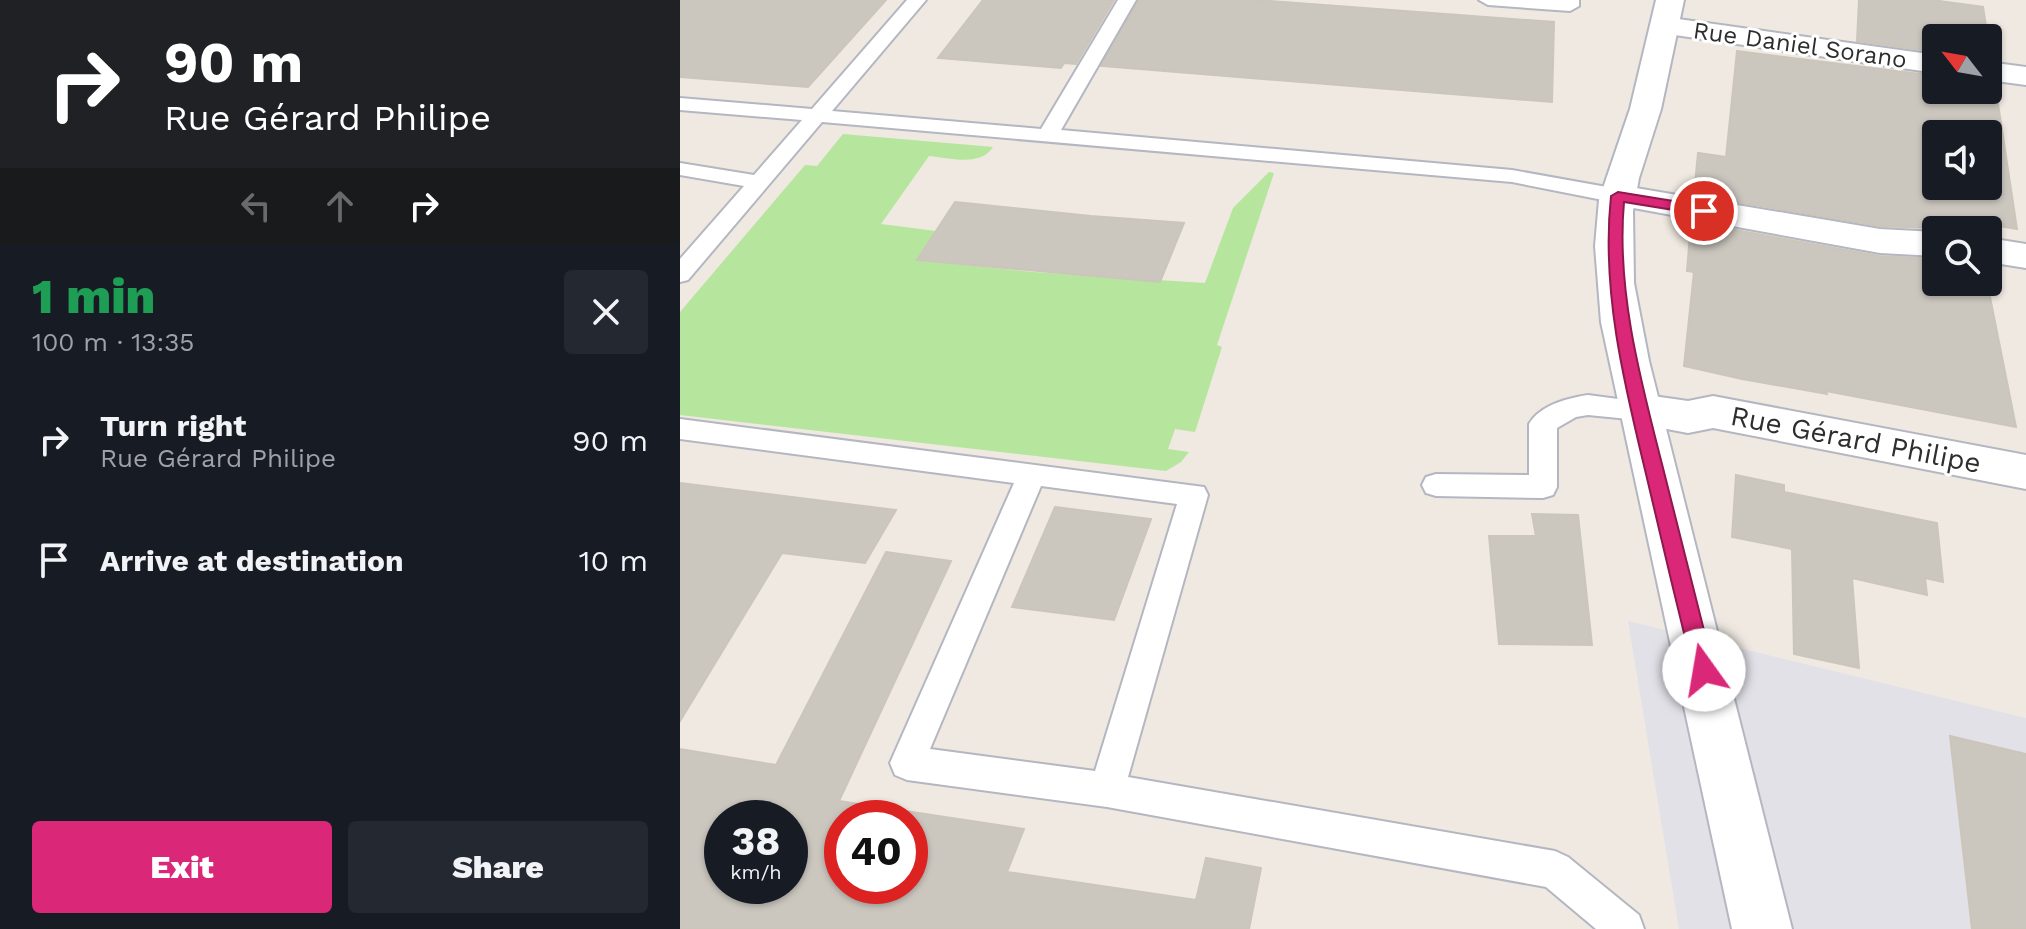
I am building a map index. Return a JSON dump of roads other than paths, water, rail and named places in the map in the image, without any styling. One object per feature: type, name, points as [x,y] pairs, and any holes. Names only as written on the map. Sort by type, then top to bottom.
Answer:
[{"type":"street","name":"Rue Daniel Sorano","points":[[1667,13],[1922,61]]},
{"type":"street","points":[[1667,13],[1645,110],[1618,196],[1614,223],[1615,265],[1623,329],[1639,410],[1697,641],[1762,929]]},
{"type":"street","points":[[2002,73],[2026,76]]},
{"type":"street","points":[[1618,196],[1880,241],[1922,243]]},
{"type":"street","points":[[2002,252],[2026,256]]},
{"type":"street","name":"Rue Gérard Philipe","points":[[1639,410],[1688,417],[1713,412],[2026,472]]},
{"type":"lane","points":[[680,274],[917,0]]},
{"type":"lane","points":[[1047,136],[1127,0]]},
{"type":"lane","points":[[1488,0],[1570,6],[1570,0]]},
{"type":"lane","points":[[680,104],[1512,176],[1618,196]]},
{"type":"lane","points":[[680,169],[759,182]]},
{"type":"lane","points":[[1436,485],[1543,487],[1543,424],[1560,411],[1578,404],[1639,410]]},
{"type":"lane","points":[[680,429],[1194,495],[1107,790]]},
{"type":"lane","points":[[1032,474],[907,763],[1107,790],[1555,870],[1625,929]]}]
